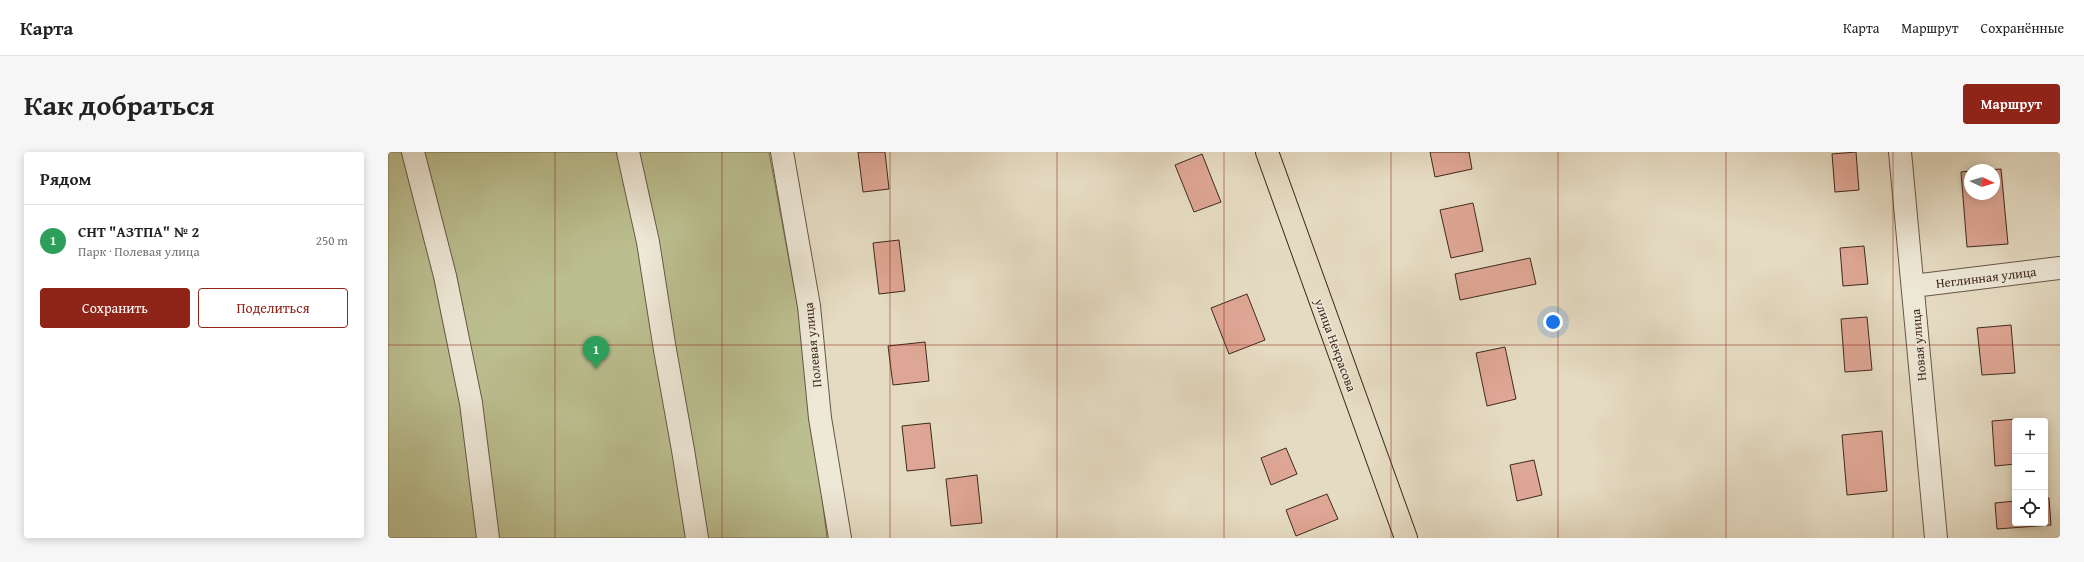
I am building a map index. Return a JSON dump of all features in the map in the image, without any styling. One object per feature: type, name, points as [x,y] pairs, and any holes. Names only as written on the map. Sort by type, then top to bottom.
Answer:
[{"type":"main road","name":"улица Некрасова","points":[[1267,152],[1406,538]]},
{"type":"street","points":[[414,152],[445,276],[471,403],[488,538]]},
{"type":"street","points":[[628,152],[648,242],[697,538]]},
{"type":"street","name":"Полевая улица","points":[[782,152],[809,306],[820,418],[840,538]]},
{"type":"street","name":"Новая улица","points":[[1900,152],[1936,538]]},
{"type":"street","name":"Неглинная улица","points":[[1913,286],[2060,268]]},
{"type":"green space","points":[[388,152],[769,152],[799,314],[827,538],[388,538]]},
{"type":"building","points":[[858,152],[885,152],[889,189],[863,192]]},
{"type":"building","points":[[1430,152],[1469,152],[1472,169],[1435,177]]},
{"type":"building","points":[[1856,152],[1859,190],[1835,192],[1832,154]]},
{"type":"building","points":[[1202,154],[1221,202],[1194,212],[1175,165]]},
{"type":"building","points":[[2000,169],[2008,244],[1967,247],[1961,172],[1964,172],[1964,200],[2000,200]]},
{"type":"building","points":[[1473,203],[1483,251],[1451,258],[1440,210]]},
{"type":"building","points":[[899,240],[905,291],[879,294],[873,243]]},
{"type":"building","points":[[1864,246],[1868,284],[1843,286],[1840,248]]},
{"type":"building","points":[[1530,258],[1536,284],[1460,300],[1455,274]]},
{"type":"building","points":[[1247,294],[1265,340],[1229,354],[1211,308]]},
{"type":"building","points":[[1867,317],[1872,370],[1845,372],[1841,319]]},
{"type":"building","points":[[2011,325],[2015,373],[1982,375],[1977,328]]},
{"type":"building","points":[[925,342],[929,381],[893,385],[888,346]]},
{"type":"building","points":[[1505,347],[1516,399],[1487,406],[1476,353]]},
{"type":"building","points":[[2012,419],[2012,464],[1995,466],[1992,421]]},
{"type":"building","points":[[930,423],[935,468],[907,471],[902,426]]},
{"type":"building","points":[[1882,431],[1887,491],[1847,495],[1842,435]]},
{"type":"building","points":[[1286,448],[1297,474],[1271,485],[1261,458]]},
{"type":"building","points":[[1534,460],[1542,495],[1517,501],[1510,465]]},
{"type":"building","points":[[977,475],[982,523],[951,526],[946,479]]},
{"type":"building","points":[[1327,494],[1338,519],[1296,536],[1286,510]]},
{"type":"building","points":[[2048,498],[2051,525],[2048,525]]},
{"type":"building","points":[[2012,501],[2012,526],[2038,526],[1997,529],[1995,503]]},
{"type":"place","name":"СНТ \"АЗТПА\" № 2","points":[[596,369]]}]
